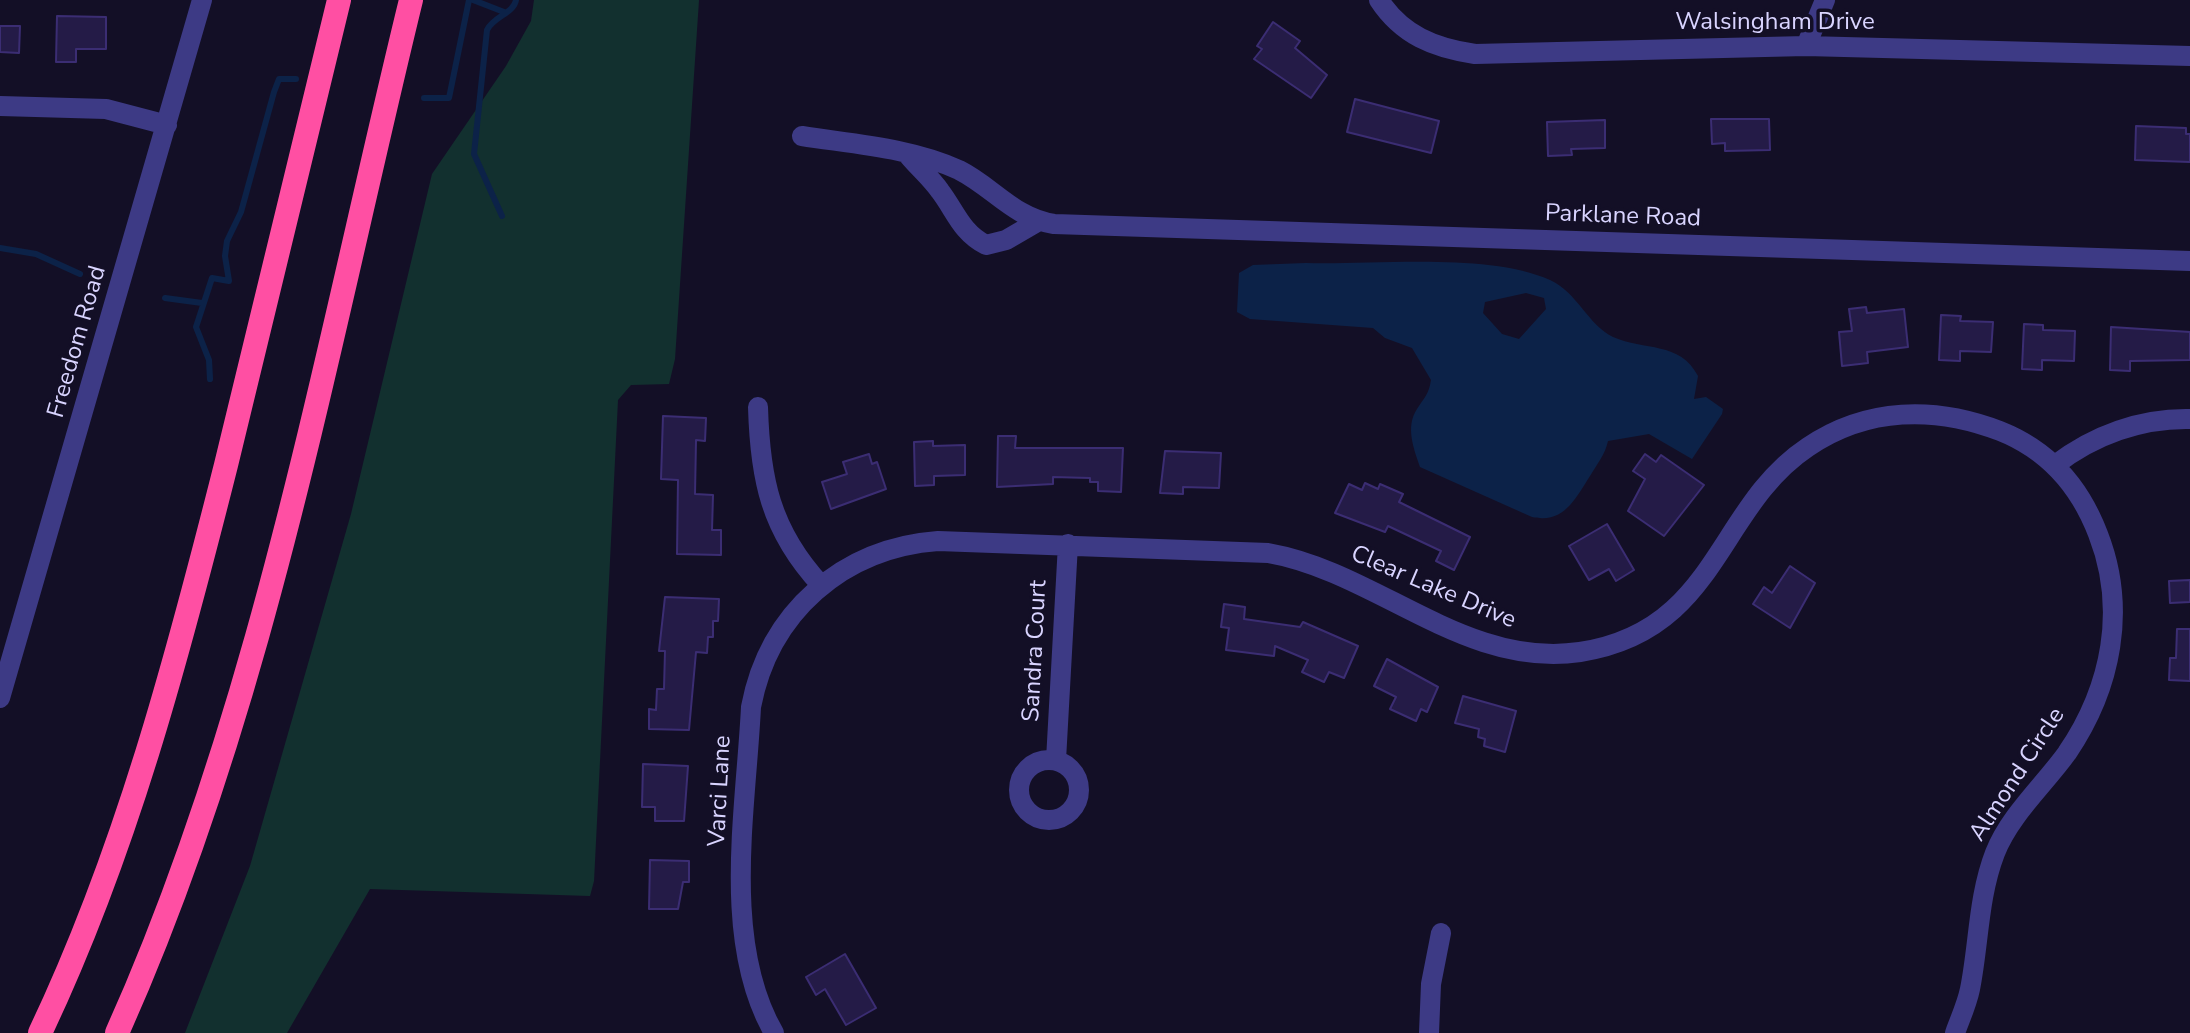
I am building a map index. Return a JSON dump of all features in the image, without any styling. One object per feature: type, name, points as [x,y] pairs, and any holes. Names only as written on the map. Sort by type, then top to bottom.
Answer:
[{"type":"highway","points":[[40,1033],[73,963],[128,816],[182,639],[339,0]]},
{"type":"highway","points":[[117,1033],[158,942],[217,777],[286,524],[411,0]]},
{"type":"street","name":"Freedom Road","points":[[0,698],[202,0]]},
{"type":"street","name":"Walsingham Drive","points":[[1379,0],[1394,20],[1415,37],[1443,50],[1475,54],[1806,46],[2190,56]]},
{"type":"street","points":[[1806,46],[1825,0]]},
{"type":"street","points":[[0,106],[106,109],[167,125]]},
{"type":"street","points":[[802,136],[908,155],[962,172],[1021,215],[1045,223]]},
{"type":"street","points":[[908,155],[952,206],[960,226],[986,245],[1045,223]]},
{"type":"street","name":"Parklane Road","points":[[1045,223],[2190,261]]},
{"type":"street","points":[[758,407],[759,459],[768,499],[792,549],[828,580]]},
{"type":"street","name":"Clear Lake Drive","points":[[828,580],[873,554],[906,544],[938,541],[1068,544],[1285,556],[1325,569],[1488,645],[1519,652],[1566,653],[1614,643],[1670,611],[1703,579],[1779,470],[1819,440],[1860,422],[1881,416],[1920,413],[1962,419],[2007,434],[2055,465]]},
{"type":"street","points":[[2055,465],[2127,427],[2190,419]]},
{"type":"street","name":"Almond Circle","points":[[1955,1033],[1970,991],[1977,920],[1995,851],[2068,751],[2103,685],[2114,632],[2111,566],[2085,500],[2055,465]]},
{"type":"street","name":"Sandra Court","points":[[1056,760],[1068,544]]},
{"type":"street","name":"Varci Lane","points":[[774,1033],[756,996],[742,938],[751,707],[758,675],[772,644],[798,607],[828,580]]},
{"type":"street","points":[[1429,1033],[1431,984],[1441,933]]},
{"type":"green space","points":[[534,0],[699,0],[675,359],[669,384],[631,385],[618,400],[594,881],[590,896],[370,889],[287,1033],[185,1033],[250,866],[351,514],[432,174],[506,66],[531,21]]},
{"type":"water","points":[[1431,262],[1525,271],[1559,285],[1596,325],[1613,337],[1681,357],[1698,376],[1694,399],[1706,397],[1723,409],[1722,414],[1692,459],[1649,434],[1608,441],[1605,451],[1567,508],[1552,517],[1532,517],[1420,467],[1412,438],[1412,423],[1431,380],[1412,348],[1385,338],[1373,328],[1250,319],[1237,312],[1239,273],[1253,265]],"holes":[[[1526,293],[1544,298],[1546,309],[1519,339],[1502,334],[1483,313],[1485,302]]]},
{"type":"building","points":[[57,16],[106,17],[106,49],[76,49],[76,62],[56,62]]},
{"type":"building","points":[[1273,22],[1300,41],[1295,48],[1327,75],[1311,98],[1254,59],[1262,49],[1257,46]]},
{"type":"building","points":[[0,26],[20,26],[19,53],[0,52]]},
{"type":"building","points":[[1355,99],[1439,121],[1431,153],[1347,132]]},
{"type":"building","points":[[1711,119],[1769,119],[1770,150],[1725,151],[1725,143],[1712,144]]},
{"type":"building","points":[[1605,120],[1605,148],[1571,149],[1572,155],[1548,156],[1547,122]]},
{"type":"building","points":[[2136,126],[2186,128],[2186,134],[2190,134],[2190,162],[2135,160]]},
{"type":"building","points":[[1866,307],[1867,313],[1904,309],[1908,347],[1867,352],[1868,363],[1842,366],[1839,332],[1852,331],[1849,309]]},
{"type":"building","points":[[1941,315],[1961,316],[1960,321],[1993,322],[1991,352],[1960,351],[1960,361],[1939,360]]},
{"type":"building","points":[[2024,324],[2043,325],[2043,330],[2075,331],[2074,361],[2042,360],[2042,370],[2022,369]]},
{"type":"building","points":[[2111,327],[2190,332],[2190,360],[2130,361],[2130,371],[2110,370]]},
{"type":"building","points":[[663,416],[706,418],[705,441],[696,440],[695,494],[713,495],[712,530],[721,530],[721,555],[677,554],[678,480],[661,479]]},
{"type":"building","points":[[998,436],[1016,436],[1015,448],[1123,448],[1121,492],[1098,491],[1098,482],[1090,482],[1090,478],[1053,477],[1053,484],[997,487]]},
{"type":"building","points":[[933,441],[933,446],[965,445],[965,475],[934,476],[934,485],[915,486],[914,442]]},
{"type":"building","points":[[1165,451],[1221,453],[1219,488],[1183,487],[1183,494],[1160,493]]},
{"type":"building","points":[[869,454],[872,464],[877,462],[886,489],[831,509],[822,482],[847,474],[843,462]]},
{"type":"building","points":[[1645,454],[1656,462],[1661,455],[1704,485],[1664,536],[1628,511],[1645,479],[1633,471]]},
{"type":"building","points":[[1365,483],[1378,489],[1380,484],[1403,494],[1399,502],[1470,537],[1454,570],[1436,561],[1441,551],[1388,526],[1385,532],[1335,513],[1349,484],[1362,490]]},
{"type":"building","points":[[1607,524],[1634,570],[1616,581],[1609,569],[1589,580],[1569,546]]},
{"type":"building","points":[[1790,566],[1815,583],[1790,628],[1753,604],[1764,587],[1772,593]]},
{"type":"building","points":[[2190,580],[2190,602],[2170,603],[2169,581]]},
{"type":"building","points":[[665,597],[719,599],[718,621],[713,621],[713,637],[708,637],[707,653],[696,652],[689,730],[649,729],[649,709],[656,710],[657,689],[664,689],[665,651],[659,651]]},
{"type":"building","points":[[1224,604],[1245,607],[1244,619],[1300,627],[1303,622],[1358,646],[1344,678],[1329,672],[1324,682],[1302,672],[1308,660],[1275,646],[1274,656],[1226,650],[1229,628],[1221,627]]},
{"type":"building","points":[[2177,629],[2190,629],[2190,681],[2169,680],[2170,658],[2176,658]]},
{"type":"building","points":[[1387,659],[1438,687],[1427,712],[1421,709],[1416,721],[1390,709],[1396,697],[1374,686]]},
{"type":"building","points":[[1463,696],[1516,711],[1505,752],[1484,746],[1485,739],[1478,737],[1479,729],[1455,723]]},
{"type":"building","points":[[643,764],[688,766],[684,821],[655,821],[655,807],[642,807]]},
{"type":"building","points":[[650,860],[689,861],[689,882],[683,882],[678,909],[649,909]]},
{"type":"building","points":[[845,954],[876,1008],[846,1025],[825,989],[816,995],[806,977]]},
{"type":"waterway","points":[[424,98],[449,98],[469,0]]},
{"type":"waterway","points":[[473,0],[504,12]]},
{"type":"waterway","points":[[502,216],[474,154],[487,30],[516,0]]},
{"type":"waterway","points":[[210,379],[209,360],[196,327],[212,278],[229,281],[225,256],[227,241],[241,212],[279,79],[296,79]]},
{"type":"waterway","points":[[0,248],[36,254],[80,274]]},
{"type":"waterway","points":[[165,298],[202,303]]}]
